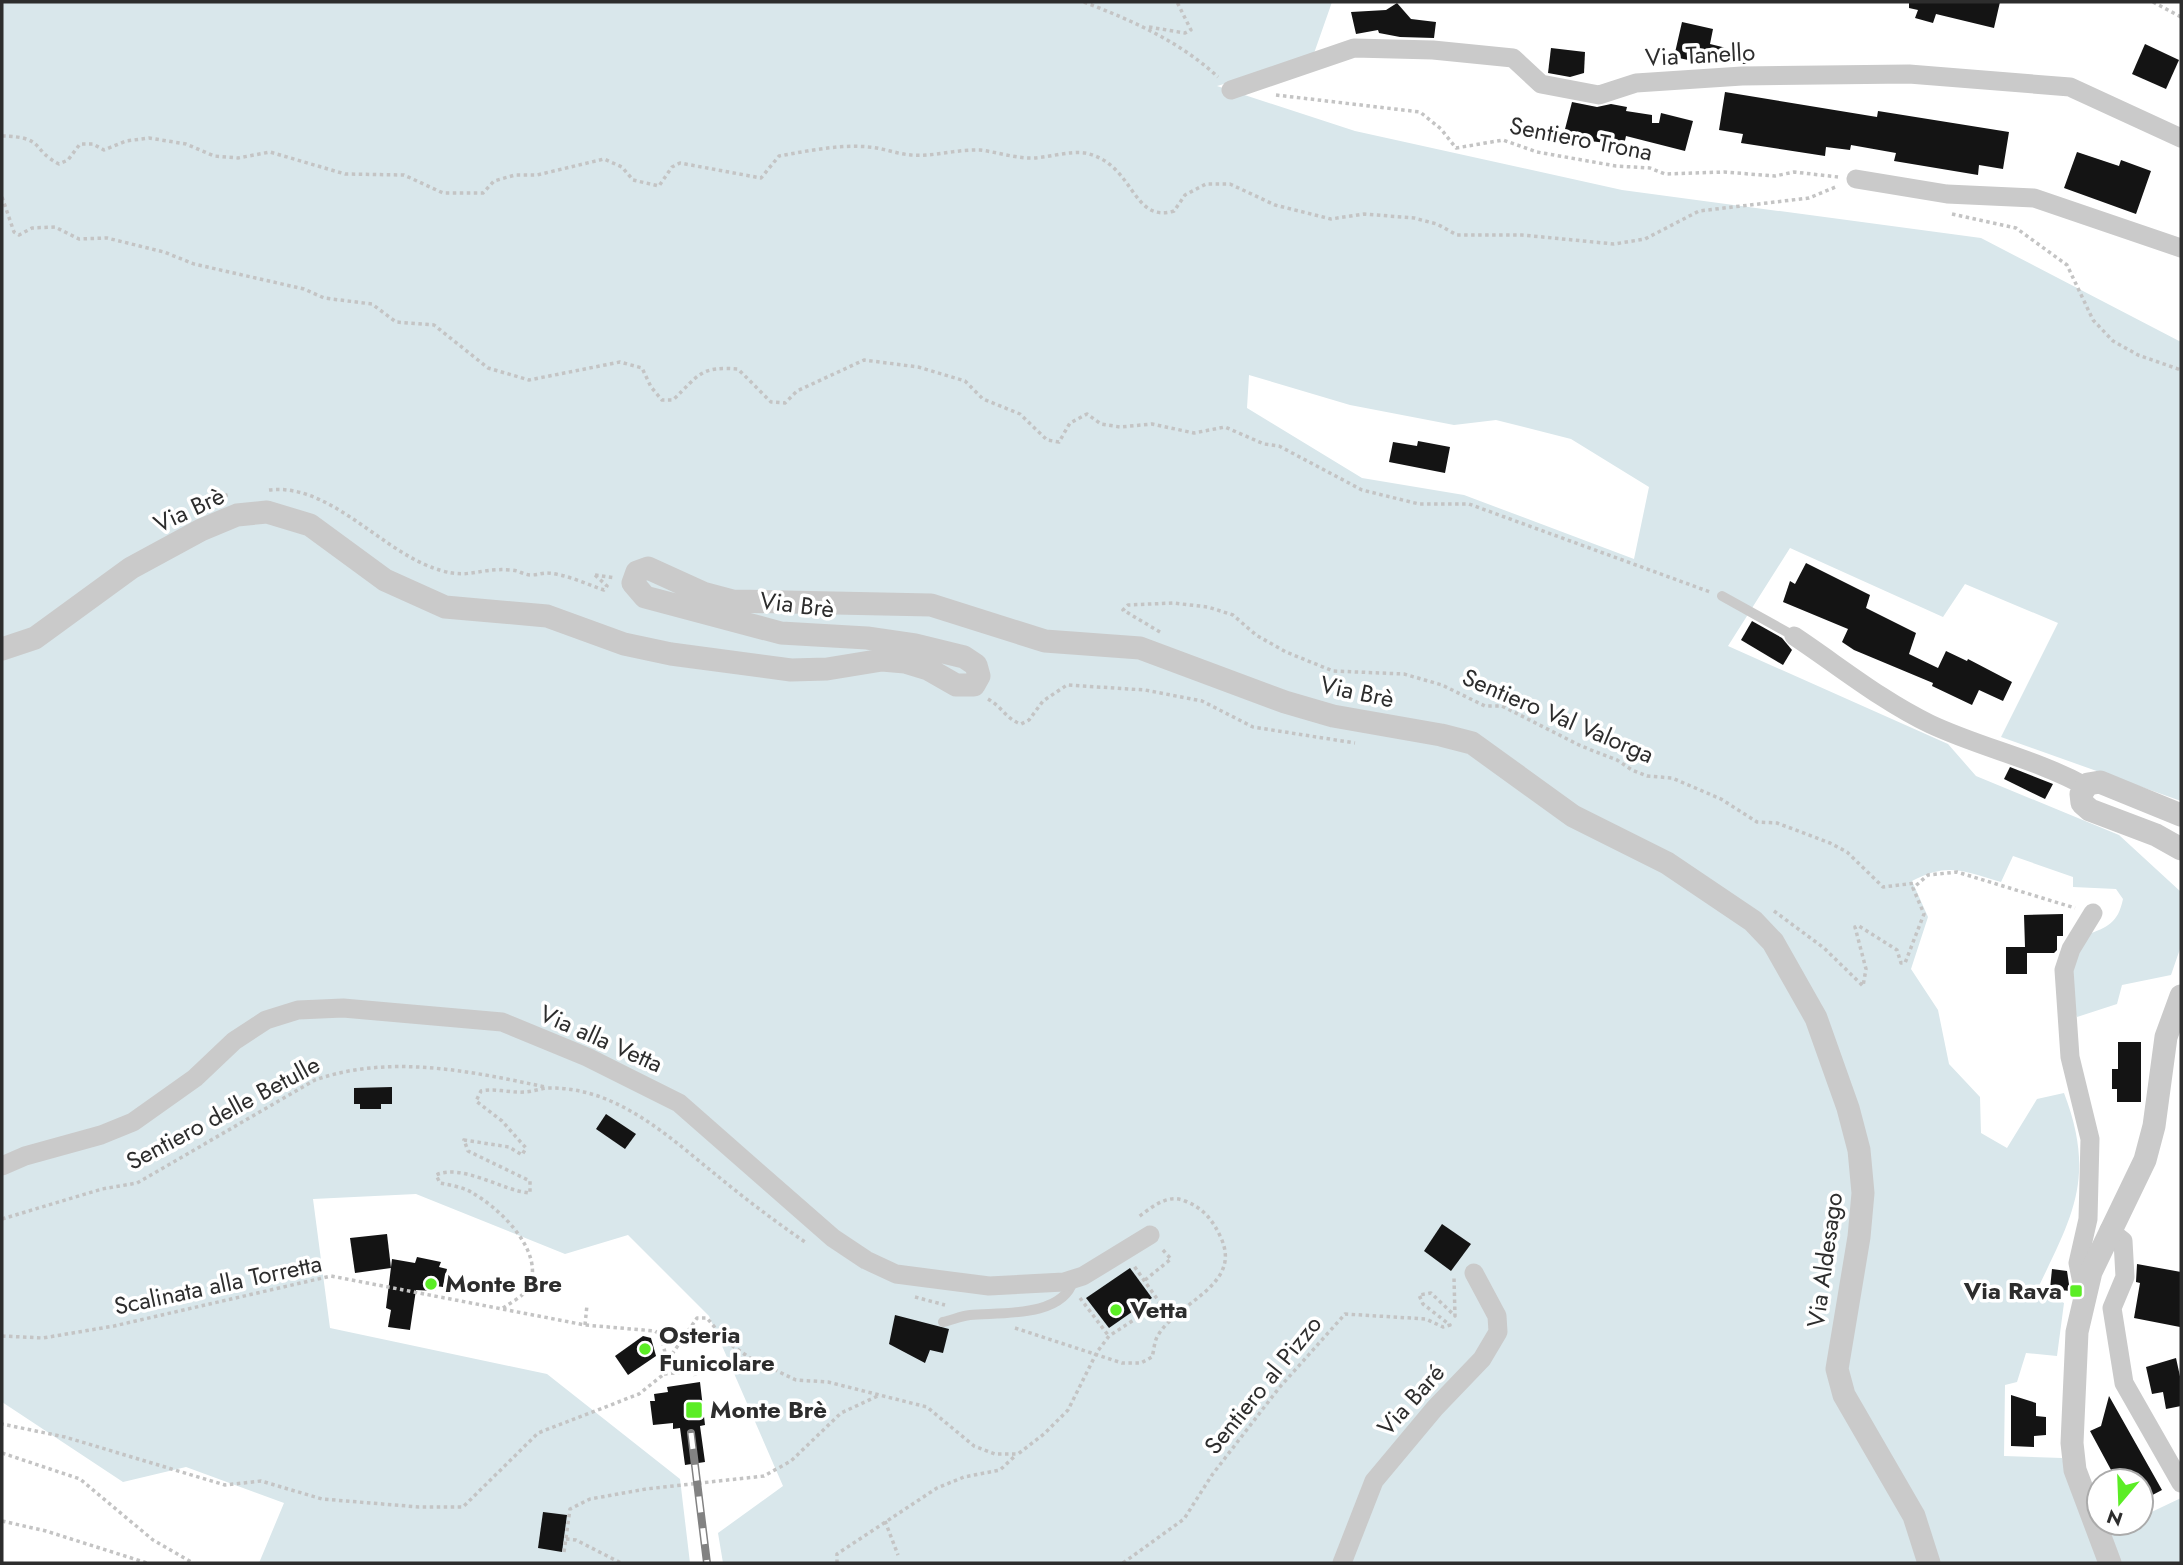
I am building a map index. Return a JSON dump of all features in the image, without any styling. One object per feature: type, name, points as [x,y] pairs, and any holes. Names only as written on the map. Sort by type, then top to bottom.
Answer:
[{"type":"street","name":"Via Tanello","points":[[1231,90],[1354,48],[1433,50],[1513,58],[1541,84],[1599,95],[1636,83],[1742,76],[1909,74],[2070,87],[2181,138]]},
{"type":"street","points":[[1856,179],[1934,192],[2034,198],[2181,248]]},
{"type":"street","name":"Via Brè","points":[[2,649],[35,638],[122,574],[201,530],[237,515],[267,512],[310,525],[378,575],[432,603],[460,610],[547,616],[624,644],[671,654],[791,670],[827,669],[882,660],[905,662],[963,687],[974,685],[979,676],[976,665],[964,657],[915,645],[867,638],[781,633],[645,597],[633,583],[636,572],[641,569],[654,569],[703,593],[733,601],[931,605],[971,615],[1029,637],[1063,642],[1125,645],[1164,656],[1286,702],[1333,716],[1441,734],[1472,743],[1573,816],[1652,855]]},
{"type":"street","points":[[1794,636],[1924,720],[2039,763],[2085,786]]},
{"type":"street","points":[[2181,815],[2104,783],[2093,782],[2085,786],[2081,799],[2085,807],[2156,835],[2181,849]]},
{"type":"street","name":"Via Aldesago","points":[[1652,855],[1740,911],[1773,942],[1816,1018],[1835,1065],[1859,1150],[1863,1192],[1859,1237],[1837,1369],[1844,1395],[1914,1516],[1929,1563]]},
{"type":"street","points":[[2084,1293],[2078,1263],[2088,1219],[2090,1139],[2070,1056],[2064,970],[2071,949],[2093,913]]},
{"type":"street","points":[[2110,1563],[2082,1495],[2072,1443],[2077,1332],[2084,1293],[2109,1230],[2145,1160],[2154,1126],[2166,1037],[2181,996]]},
{"type":"street","name":"Via alla Vetta","points":[[2,1166],[25,1156],[101,1135],[133,1122],[195,1078],[251,1029],[283,1014],[316,1008],[343,1008],[502,1022],[548,1040],[678,1103],[823,1230],[850,1251],[882,1269],[924,1279],[989,1286],[1076,1289],[1150,1235]]},
{"type":"street","points":[[2109,1230],[2123,1241],[2125,1278],[2112,1308],[2124,1383],[2181,1483]]},
{"type":"street","name":"Via Baré","points":[[1342,1563],[1374,1481],[1435,1408],[1482,1359],[1498,1332],[1497,1316],[1468,1279]]},
{"type":"lane","points":[[1722,596],[1794,636]]},
{"type":"lane","points":[[943,1322],[984,1315],[1015,1314],[1037,1308],[1076,1289]]},
{"type":"path","points":[[1084,2],[1146,27],[1195,56],[1231,90]]},
{"type":"path","points":[[1146,27],[1185,33],[1191,30],[1177,2]]},
{"type":"path","points":[[2153,2],[2181,17]]},
{"type":"path","name":"Sentiero Trona","points":[[1272,94],[1420,112],[1441,129],[1456,148],[1503,141],[1537,152],[1616,166],[1650,167],[1665,174],[1724,172],[1775,176],[1794,172],[1856,179]]},
{"type":"path","points":[[2,136],[22,136],[36,142],[49,159],[59,164],[68,160],[80,144],[93,144],[104,150],[126,141],[149,138],[186,144],[214,156],[238,158],[270,152],[345,174],[404,175],[443,193],[483,193],[494,181],[515,175],[537,176],[604,159],[622,167],[633,180],[659,186],[672,167],[680,163],[761,178],[779,156],[826,148],[868,147],[912,155],[978,150],[1025,158],[1051,158],[1081,152],[1104,158],[1117,168],[1146,210],[1160,216],[1174,211],[1185,195],[1206,184],[1230,184],[1275,205],[1331,219],[1364,214],[1415,218],[1457,235],[1522,235],[1614,244],[1645,239],[1699,211],[1809,198],[1856,179]]},
{"type":"path","points":[[1934,192],[1943,209],[1958,217],[2006,225],[2026,235],[2067,264],[2093,320],[2113,341],[2138,355],[2181,370]]},
{"type":"path","points":[[2,197],[13,232],[19,235],[32,228],[55,227],[79,239],[107,238],[164,252],[194,264],[304,289],[324,298],[372,304],[396,322],[434,325],[488,368],[529,380],[620,362],[642,368],[651,387],[662,400],[673,400],[698,373],[712,367],[738,369],[771,402],[785,402],[797,391],[864,360],[918,367],[965,381],[983,399],[1020,414],[1047,440],[1059,442],[1070,424],[1087,414],[1101,424],[1119,427],[1152,424],[1194,433],[1225,427],[1264,444],[1279,446],[1362,490],[1419,504],[1469,504],[1722,596]]},
{"type":"path","points":[[595,575],[607,586]]},
{"type":"path","name":"Sentiero Val Valorga","points":[[1164,656],[1170,640],[1150,624],[1123,610],[1128,606],[1173,603],[1208,607],[1233,615],[1256,635],[1286,652],[1333,671],[1422,677],[1485,706],[1502,706],[1581,746],[1617,760],[1632,771],[1647,776],[1672,778],[1721,799],[1757,822],[1777,822],[1830,843],[1847,852],[1883,887],[1916,883]]},
{"type":"path","points":[[985,698],[1000,707],[1005,716],[1021,724],[1029,720],[1044,701],[1067,685],[1145,690],[1202,701],[1253,727],[1363,744]]},
{"type":"path","points":[[1766,905],[1824,948],[1863,986],[1866,969],[1855,927],[1859,926],[1897,950],[1901,963],[1905,963],[1924,914],[1912,892],[1916,883],[1937,872],[1964,874],[2093,913]]},
{"type":"path","name":"Sentiero delle Betulle","points":[[2,1219],[102,1189],[136,1182],[315,1080],[338,1072],[439,1069],[481,1073],[548,1087]]},
{"type":"path","points":[[503,1308],[524,1294],[531,1282],[530,1256],[517,1233],[492,1206],[469,1190],[440,1182],[436,1175],[443,1172],[486,1179],[511,1191],[530,1193],[530,1181],[468,1151],[464,1140],[509,1147],[522,1155],[526,1148],[502,1121],[476,1101],[481,1091],[493,1089],[527,1092],[548,1087],[593,1095],[643,1117],[761,1212],[812,1246]]},
{"type":"path","points":[[1145,1280],[1167,1262]]},
{"type":"path","name":"Scalinata alla Torretta","points":[[2,1336],[43,1338],[114,1326],[331,1276],[585,1325],[654,1331],[661,1335],[666,1362]]},
{"type":"path","name":"Sentiero al Pizzo","points":[[1123,1563],[1184,1520],[1212,1475],[1279,1388],[1345,1314],[1426,1319],[1443,1327],[1450,1325],[1423,1304],[1419,1295],[1430,1293],[1455,1316],[1453,1276],[1468,1279]]},
{"type":"path","points":[[1076,1289],[1109,1336]]},
{"type":"path","points":[[909,1295],[946,1306]]},
{"type":"path","points":[[837,1563],[837,1554],[937,1488],[964,1477],[1000,1471],[1068,1410],[1097,1352],[1109,1336],[1160,1304],[1160,1299]]},
{"type":"path","points":[[585,1325],[587,1305]]},
{"type":"path","points":[[984,1315],[1017,1329],[1097,1352]]},
{"type":"path","points":[[664,1374],[666,1362],[697,1318],[707,1318],[727,1342],[750,1358],[796,1380],[828,1382],[927,1407],[974,1446],[995,1454],[1018,1454]]},
{"type":"path","points":[[2,1424],[65,1437],[225,1485],[261,1480],[322,1499],[419,1507],[464,1507],[538,1433],[639,1394],[664,1374],[694,1371],[695,1376]]},
{"type":"path","points":[[564,1552],[570,1510],[590,1499],[646,1489],[764,1476],[791,1461],[841,1413],[882,1394]]},
{"type":"path","points":[[2,1453],[80,1479],[153,1540],[193,1563]]},
{"type":"path","points":[[2,1521],[147,1563]]},
{"type":"path","points":[[885,1521],[898,1555]]},
{"type":"path","points":[[566,1539],[576,1540],[621,1563]]},
{"type":"shaded area","points":[[2,2],[1332,2],[1312,59],[1217,86],[1355,131],[1622,190],[1981,238],[2181,342],[2181,801],[2001,737],[2058,623],[1965,584],[1943,617],[1790,548],[1728,646],[1948,744],[1976,776],[2119,835],[2181,892],[2181,946],[2171,975],[2122,985],[2117,1004],[2077,1017],[2071,995],[2073,965],[2086,935],[2111,923],[2118,914],[2123,899],[2116,889],[2073,887],[2073,877],[2013,856],[2001,882],[1956,870],[1936,872],[1912,881],[1928,917],[1911,969],[1938,1010],[1949,1064],[1980,1097],[1981,1133],[2007,1148],[2037,1099],[2064,1093],[2074,1123],[2079,1172],[2076,1195],[2061,1239],[2037,1290],[2064,1303],[2057,1356],[2026,1353],[2017,1382],[2005,1385],[2004,1456],[2062,1458],[2085,1525],[2085,1537],[2091,1537],[2103,1563],[723,1563],[718,1533],[783,1486],[709,1316],[628,1235],[565,1254],[416,1194],[313,1199],[330,1328],[547,1374],[680,1479],[690,1563],[259,1563],[284,1503],[186,1467],[123,1482],[2,1402]],"holes":[[[1249,375],[1350,405],[1454,425],[1496,420],[1571,439],[1649,487],[1634,559],[1464,495],[1362,478],[1247,408]]]},
{"type":"shaded area","points":[[2181,1498],[2181,1563],[2118,1563],[2110,1537],[2155,1537],[2155,1510]]},
{"type":"building","points":[[1909,2],[2000,2],[1994,28],[1936,14],[1933,23],[1915,18],[1918,10],[1909,8]]},
{"type":"building","points":[[1397,3],[1411,19],[1436,22],[1434,38],[1400,37],[1379,33],[1378,30],[1356,34],[1351,12],[1386,10]]},
{"type":"building","points":[[1682,22],[1713,29],[1710,44],[1751,54],[1749,64],[1733,64],[1694,56],[1693,61],[1674,57]]},
{"type":"building","points":[[2145,44],[2179,60],[2166,89],[2132,74]]},
{"type":"building","points":[[1551,48],[1585,52],[1584,73],[1570,77],[1548,73]]},
{"type":"building","points":[[1725,92],[1877,117],[1878,111],[2009,132],[2003,169],[1979,165],[1978,175],[1894,161],[1896,153],[1851,145],[1850,150],[1826,147],[1825,156],[1741,143],[1743,134],[1719,130]]},
{"type":"building","points":[[1572,102],[1597,107],[1611,104],[1627,107],[1626,111],[1652,115],[1652,123],[1659,123],[1661,113],[1693,121],[1685,151],[1626,136],[1624,145],[1581,140],[1582,136],[1564,133]]},
{"type":"building","points":[[2077,152],[2119,166],[2121,160],[2151,171],[2136,214],[2064,188]]},
{"type":"building","points":[[1418,441],[1450,447],[1445,473],[1389,462],[1393,442],[1417,446]]},
{"type":"building","points":[[1806,563],[1870,595],[1866,608],[1916,633],[1909,654],[1938,668],[1946,651],[1967,661],[1968,659],[2012,682],[2003,701],[1979,690],[1972,705],[1932,686],[1933,683],[1854,650],[1842,642],[1848,629],[1783,602],[1790,581],[1795,584]]},
{"type":"building","points":[[1752,621],[1782,638],[1792,650],[1783,665],[1741,640]]},
{"type":"building","points":[[2010,767],[2053,784],[2045,799],[2004,779]]},
{"type":"building","points":[[2063,914],[2063,936],[2057,936],[2057,950],[2054,953],[2027,953],[2027,974],[2006,974],[2006,947],[2025,947],[2024,915]]},
{"type":"building","points":[[2118,1042],[2141,1042],[2141,1102],[2117,1102],[2117,1089],[2112,1089],[2112,1069],[2118,1069]]},
{"type":"building","points":[[392,1087],[392,1104],[381,1104],[381,1109],[360,1109],[360,1104],[354,1104],[354,1088]]},
{"type":"building","points":[[606,1114],[636,1134],[625,1149],[596,1129]]},
{"type":"building","points":[[1442,1224],[1471,1244],[1451,1271],[1424,1251]]},
{"type":"building","points":[[387,1234],[391,1268],[355,1273],[350,1238]]},
{"type":"building","points":[[417,1257],[441,1262],[439,1267],[447,1269],[443,1287],[436,1286],[435,1291],[416,1290],[410,1330],[388,1327],[391,1310],[386,1308],[392,1259],[415,1263]]},
{"type":"building","points":[[2137,1264],[2181,1272],[2180,1327],[2134,1318],[2140,1283],[2136,1282]]},
{"type":"building","name":"Vetta","points":[[1130,1268],[1152,1298],[1109,1328],[1086,1298]]},
{"type":"building","points":[[2052,1269],[2067,1271],[2070,1291],[2050,1289]]},
{"type":"building","points":[[895,1315],[949,1329],[943,1353],[930,1350],[925,1363],[889,1344]]},
{"type":"building","points":[[643,1336],[651,1338],[656,1356],[628,1375],[615,1356]]},
{"type":"building","points":[[2176,1358],[2181,1381],[2181,1406],[2166,1409],[2163,1392],[2152,1394],[2146,1367]]},
{"type":"building","points":[[700,1382],[705,1425],[700,1426],[705,1462],[685,1465],[680,1428],[673,1429],[673,1423],[653,1425],[650,1401],[655,1401],[654,1394],[668,1392],[667,1387]]},
{"type":"building","points":[[2011,1395],[2036,1403],[2036,1416],[2046,1417],[2046,1435],[2034,1436],[2034,1447],[2011,1446]]},
{"type":"building","points":[[2109,1396],[2149,1467],[2109,1467],[2090,1431],[2101,1426]]},
{"type":"building","points":[[2155,1478],[2162,1490],[2155,1494]]},
{"type":"building","points":[[543,1512],[567,1515],[562,1552],[538,1548]]},
{"type":"railway","points":[[691,1433],[707,1563]]},
{"type":"place","name":"Monte Bre","points":[[431,1284]]},
{"type":"place","name":"Via Rava","points":[[2076,1291]]},
{"type":"place","name":"Vetta","points":[[1116,1310]]},
{"type":"place","name":"Osteria Funicolare","points":[[645,1349]]},
{"type":"place","name":"Monte Brè","points":[[694,1410]]}]
